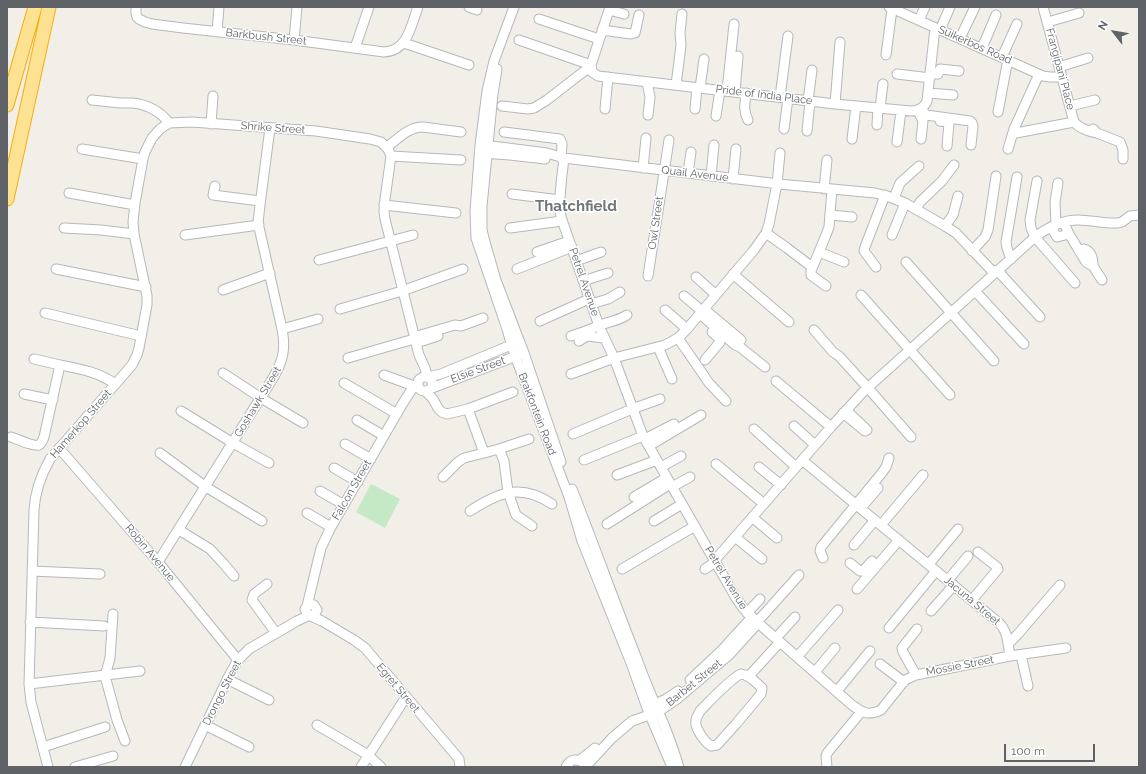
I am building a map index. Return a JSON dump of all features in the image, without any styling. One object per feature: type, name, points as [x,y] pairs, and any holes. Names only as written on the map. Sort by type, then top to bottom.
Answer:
[{"type":"highway","points":[[7,105],[35,7]]},
{"type":"highway","points":[[7,199],[50,7]]},
{"type":"street","name":"Barkbush Street","points":[[136,7],[137,17],[145,22],[183,28],[388,52],[395,50],[404,43]]},
{"type":"street","points":[[217,32],[219,7]]},
{"type":"street","points":[[294,40],[297,7]]},
{"type":"street","points":[[355,48],[368,7]]},
{"type":"street","points":[[418,7],[408,37],[404,43],[469,65]]},
{"type":"street","name":"Brakfontein Road","points":[[514,7],[499,48],[484,149],[482,230],[486,248],[516,343],[524,353],[565,473],[587,527],[608,587],[615,601],[637,661],[672,767]]},
{"type":"street","points":[[919,20],[925,7]]},
{"type":"street","points":[[922,139],[923,114],[928,93],[938,29],[950,7]]},
{"type":"street","points":[[960,38],[975,7]]},
{"type":"street","name":"Frangipani Place","points":[[1043,7],[1070,106],[1077,124]]},
{"type":"street","points":[[502,106],[528,109],[534,108],[547,100],[591,66],[598,39],[609,8],[624,14]]},
{"type":"street","points":[[886,56],[895,8]]},
{"type":"street","name":"Suikerbos Road","points":[[895,8],[1039,74],[1048,77],[1062,77]]},
{"type":"street","points":[[1048,22],[1079,13]]},
{"type":"street","points":[[681,45],[680,33],[682,14]]},
{"type":"street","points":[[602,30],[631,34],[635,33],[639,15]]},
{"type":"street","points":[[982,48],[996,15]]},
{"type":"street","points":[[539,19],[598,39]]},
{"type":"street","points":[[676,85],[681,45],[688,23]]},
{"type":"street","points":[[728,91],[734,24]]},
{"type":"street","points":[[996,110],[1005,58],[1017,24]]},
{"type":"street","points":[[784,129],[784,98],[788,36]]},
{"type":"street","points":[[728,91],[736,39]]},
{"type":"street","name":"Pride of India Place","points":[[519,40],[591,66],[592,72],[595,74],[608,77],[835,104],[911,111],[923,114]]},
{"type":"street","points":[[835,104],[840,42]]},
{"type":"street","points":[[716,116],[728,91],[738,56]]},
{"type":"street","points":[[1059,67],[1088,58]]},
{"type":"street","points":[[695,109],[704,59]]},
{"type":"street","points":[[896,75],[938,74],[940,69],[959,71]]},
{"type":"street","points":[[809,128],[812,70]]},
{"type":"street","points":[[1008,149],[1014,129],[1039,74]]},
{"type":"street","points":[[605,109],[608,77]]},
{"type":"street","points":[[647,82],[650,97],[648,114]]},
{"type":"street","points":[[877,125],[883,84]]},
{"type":"street","points":[[746,93],[744,113],[748,120]]},
{"type":"street","points":[[928,93],[953,95]]},
{"type":"street","points":[[210,124],[213,96]]},
{"type":"street","points":[[92,100],[142,104],[163,115],[169,123]]},
{"type":"street","points":[[1070,106],[1095,100]]},
{"type":"street","points":[[852,139],[856,106]]},
{"type":"street","points":[[897,142],[901,110]]},
{"type":"street","points":[[923,114],[970,121],[973,126],[971,145]]},
{"type":"street","points":[[923,114],[949,123],[947,146]]},
{"type":"street","name":"Shrike Street","points":[[169,123],[192,122],[316,131],[382,142],[389,151]]},
{"type":"street","name":"Hamerkop Street","points":[[48,767],[31,702],[29,684],[34,510],[36,495],[46,466],[59,448],[116,384],[135,360],[139,348],[147,304],[147,296],[134,234],[133,222],[135,205],[143,159],[147,148],[152,138],[160,129],[169,123]]},
{"type":"street","points":[[1034,133],[1077,124]]},
{"type":"street","points":[[1016,133],[1077,124],[1084,129],[1095,133],[1098,132],[1120,142],[1123,150],[1123,159]]},
{"type":"street","points":[[461,132],[417,127],[408,131],[389,151],[384,205],[385,219],[419,355],[423,387],[438,409],[447,414],[468,409],[513,392]]},
{"type":"street","name":"Goshawk Street","points":[[158,562],[206,487],[281,363],[284,350],[282,329],[258,217],[270,128]]},
{"type":"street","name":"Petrel Avenue","points":[[504,132],[560,139],[562,144],[560,200],[562,221],[590,302],[604,338],[614,358],[632,409],[646,440],[669,483],[715,561],[732,599],[753,619],[836,690],[865,712]]},
{"type":"street","points":[[643,168],[646,138]]},
{"type":"street","name":"Owl Street","points":[[648,276],[663,170],[669,140]]},
{"type":"street","points":[[711,176],[714,145]]},
{"type":"street","points":[[82,149],[143,159]]},
{"type":"street","name":"Quail Avenue","points":[[484,149],[528,154],[551,154],[561,158],[777,184],[875,193],[889,197],[905,203],[956,233],[972,251],[996,272],[1040,317]]},
{"type":"street","points":[[733,179],[736,149]]},
{"type":"street","points":[[389,151],[461,160]]},
{"type":"street","points":[[688,173],[691,152]]},
{"type":"street","points":[[571,374],[614,358],[665,345],[678,338],[687,329],[754,250],[766,233],[777,184],[780,153]]},
{"type":"street","points":[[826,286],[811,275],[810,271],[820,252],[826,235],[828,218],[827,160]]},
{"type":"street","points":[[916,209],[920,202],[942,181],[954,165]]},
{"type":"street","points":[[876,267],[864,251],[865,246],[889,197],[900,183],[919,166]]},
{"type":"street","points":[[972,251],[985,237],[988,230],[996,176]]},
{"type":"street","points":[[1011,259],[1006,242],[1017,177]]},
{"type":"street","points":[[1037,181],[1030,220],[1031,228],[1035,237],[1075,283]]},
{"type":"street","points":[[1058,183],[1055,202],[1057,237],[1069,234]]},
{"type":"street","points":[[215,186],[214,195],[260,201]]},
{"type":"street","points":[[69,194],[135,205]]},
{"type":"street","points":[[512,194],[560,200]]},
{"type":"street","points":[[945,226],[954,215],[958,196]]},
{"type":"street","points":[[892,235],[905,203]]},
{"type":"street","points":[[384,205],[456,213]]},
{"type":"street","points":[[705,569],[715,561],[735,536],[844,412],[951,312],[1035,237],[1057,225],[1076,220],[1121,223],[1131,216],[1139,215]]},
{"type":"street","points":[[828,218],[852,217]]},
{"type":"street","points":[[510,228],[562,221]]},
{"type":"street","points":[[185,235],[259,225]]},
{"type":"street","points":[[1057,225],[1069,234],[1079,251],[1084,249],[1090,253],[1093,266],[1102,280]]},
{"type":"street","points":[[64,228],[134,234]]},
{"type":"street","points":[[766,233],[783,244],[812,268]]},
{"type":"street","points":[[319,260],[413,235]]},
{"type":"street","points":[[537,252],[570,244]]},
{"type":"street","points":[[526,261],[570,244]]},
{"type":"street","points":[[517,269],[570,244]]},
{"type":"street","points":[[576,261],[600,252]]},
{"type":"street","points":[[820,252],[844,262]]},
{"type":"street","points":[[906,262],[994,361]]},
{"type":"street","points":[[340,309],[402,291],[463,269]]},
{"type":"street","points":[[56,270],[146,286]]},
{"type":"street","points":[[223,290],[270,273]]},
{"type":"street","points":[[583,281],[608,274]]},
{"type":"street","points":[[733,274],[789,322]]},
{"type":"street","points":[[696,277],[716,295]]},
{"type":"street","points":[[975,291],[1024,344]]},
{"type":"street","points":[[540,322],[590,302],[608,299],[620,292]]},
{"type":"street","points":[[861,295],[950,395]]},
{"type":"street","points":[[684,296],[700,313],[720,339],[719,345],[705,360]]},
{"type":"street","points":[[665,310],[687,329]]},
{"type":"street","points":[[45,313],[141,336]]},
{"type":"street","points":[[700,313],[738,343],[739,352],[766,371]]},
{"type":"street","points":[[571,336],[619,320],[627,315]]},
{"type":"street","points":[[348,358],[415,340],[455,325],[461,326],[483,318]]},
{"type":"street","points":[[282,329],[318,319]]},
{"type":"street","points":[[814,330],[833,352],[835,359],[843,365],[911,437]]},
{"type":"street","points":[[580,341],[587,336],[604,338]]},
{"type":"street","points":[[678,338],[709,384],[726,401]]},
{"type":"street","name":"Brakfontein Road","points":[[516,343],[515,356],[569,497],[582,541],[631,663],[652,710],[673,749],[679,767]]},
{"type":"street","name":"Elsie Street","points":[[423,387],[440,374],[516,343]]},
{"type":"street","points":[[658,347],[672,379]]},
{"type":"street","name":"Elsie Street","points":[[423,387],[524,353]]},
{"type":"street","points":[[34,359],[98,374],[106,377],[116,384]]},
{"type":"street","points":[[11,437],[34,445],[41,444],[53,400],[60,365]]},
{"type":"street","points":[[223,373],[303,423]]},
{"type":"street","points":[[384,376],[423,387]]},
{"type":"street","points":[[776,381],[831,427]]},
{"type":"street","points":[[344,383],[396,415]]},
{"type":"street","name":"Falcon Street","points":[[311,611],[310,593],[321,548],[331,527],[396,415],[423,387]]},
{"type":"street","points":[[350,391],[396,415]]},
{"type":"street","points":[[24,394],[53,400]]},
{"type":"street","points":[[573,434],[660,399]]},
{"type":"street","points":[[468,409],[484,453]]},
{"type":"street","points":[[181,410],[269,464]]},
{"type":"street","points":[[844,412],[855,421]]},
{"type":"street","points":[[584,460],[646,440],[701,415]]},
{"type":"street","points":[[357,420],[384,436]]},
{"type":"street","points":[[646,440],[674,424]]},
{"type":"street","points":[[794,426],[815,445]]},
{"type":"street","name":"Jacuna Street","points":[[754,429],[799,464],[858,506],[1002,625],[1010,656]]},
{"type":"street","points":[[443,477],[464,458],[529,439]]},
{"type":"street","points":[[344,444],[371,459]]},
{"type":"street","name":"Robin Avenue","points":[[59,448],[158,562],[238,660]]},
{"type":"street","points":[[499,449],[504,461],[508,492],[516,514],[532,526]]},
{"type":"street","points":[[160,453],[206,487],[262,521]]},
{"type":"street","points":[[617,476],[681,456]]},
{"type":"street","points":[[858,506],[886,467],[889,458]]},
{"type":"street","points":[[716,464],[764,504]]},
{"type":"street","points":[[759,467],[781,485]]},
{"type":"street","points":[[334,468],[358,482]]},
{"type":"street","points":[[854,545],[878,523],[922,475]]},
{"type":"street","points":[[634,497],[669,483],[690,477]]},
{"type":"street","points":[[610,514],[669,483]]},
{"type":"street","points":[[607,524],[669,483]]},
{"type":"street","points":[[823,558],[820,551],[821,547],[858,506],[878,488]]},
{"type":"street","points":[[320,491],[344,505]]},
{"type":"street","points":[[470,512],[490,499],[508,492],[537,495],[552,504]]},
{"type":"street","points":[[654,521],[682,504]]},
{"type":"street","points":[[307,513],[331,527]]},
{"type":"street","points":[[752,517],[777,538]]},
{"type":"street","points":[[622,569],[695,526]]},
{"type":"street","points":[[927,563],[957,528]]},
{"type":"street","points":[[179,530],[210,549],[234,576]]},
{"type":"street","points":[[735,536],[762,559]]},
{"type":"street","points":[[850,563],[860,571],[863,571],[896,538]]},
{"type":"street","points":[[857,589],[896,538]]},
{"type":"street","points":[[972,600],[998,569],[978,552]]},
{"type":"street","points":[[931,612],[968,556]]},
{"type":"street","points":[[32,571],[100,574]]},
{"type":"street","name":"Jacuna Street","points":[[889,628],[936,571]]},
{"type":"street","points":[[753,619],[795,576]]},
{"type":"street","points":[[267,584],[254,594],[252,600],[276,633]]},
{"type":"street","points":[[1008,644],[1060,585]]},
{"type":"street","points":[[753,619],[760,599]]},
{"type":"street","name":"Drongo Street","points":[[185,767],[227,679],[238,660],[249,649],[297,622],[311,611]]},
{"type":"street","name":"Egret Street","points":[[311,611],[322,621],[365,648],[459,759],[460,767]]},
{"type":"street","points":[[796,656],[835,611]]},
{"type":"street","points":[[113,614],[110,658],[105,676],[117,720],[125,741]]},
{"type":"street","points":[[749,676],[795,617]]},
{"type":"street","name":"Barbet Street","points":[[566,767],[573,760],[585,764],[587,756],[622,724],[640,711],[652,710],[682,688],[730,648],[753,619]]},
{"type":"street","points":[[30,622],[104,626]]},
{"type":"street","points":[[916,675],[902,648],[917,629]]},
{"type":"street","points":[[815,672],[835,648]]},
{"type":"street","name":"Mossie Street","points":[[865,712],[876,712],[881,710],[904,682],[916,675],[1010,656],[1066,648]]},
{"type":"street","points":[[836,690],[870,651]]},
{"type":"street","points":[[1021,655],[1028,686]]},
{"type":"street","points":[[880,664],[904,682]]},
{"type":"street","points":[[836,690],[854,665]]},
{"type":"street","points":[[29,684],[140,671]]},
{"type":"street","points":[[738,675],[749,676],[762,688],[761,694],[717,745],[714,746],[708,744],[702,737],[696,724],[697,716],[700,711],[738,675]]},
{"type":"street","points":[[227,679],[269,700]]},
{"type":"street","points":[[361,767],[406,697]]},
{"type":"street","points":[[827,767],[826,756],[828,752],[865,712]]},
{"type":"street","points":[[205,725],[249,747]]},
{"type":"street","points":[[317,725],[368,755],[381,767]]},
{"type":"street","points":[[43,747],[105,727]]},
{"type":"street","points":[[75,767],[113,756]]},
{"type":"green space","points":[[371,484],[400,499],[385,528],[356,512]]},
{"type":"district","name":"Thatchfield","points":[[576,206]]}]
